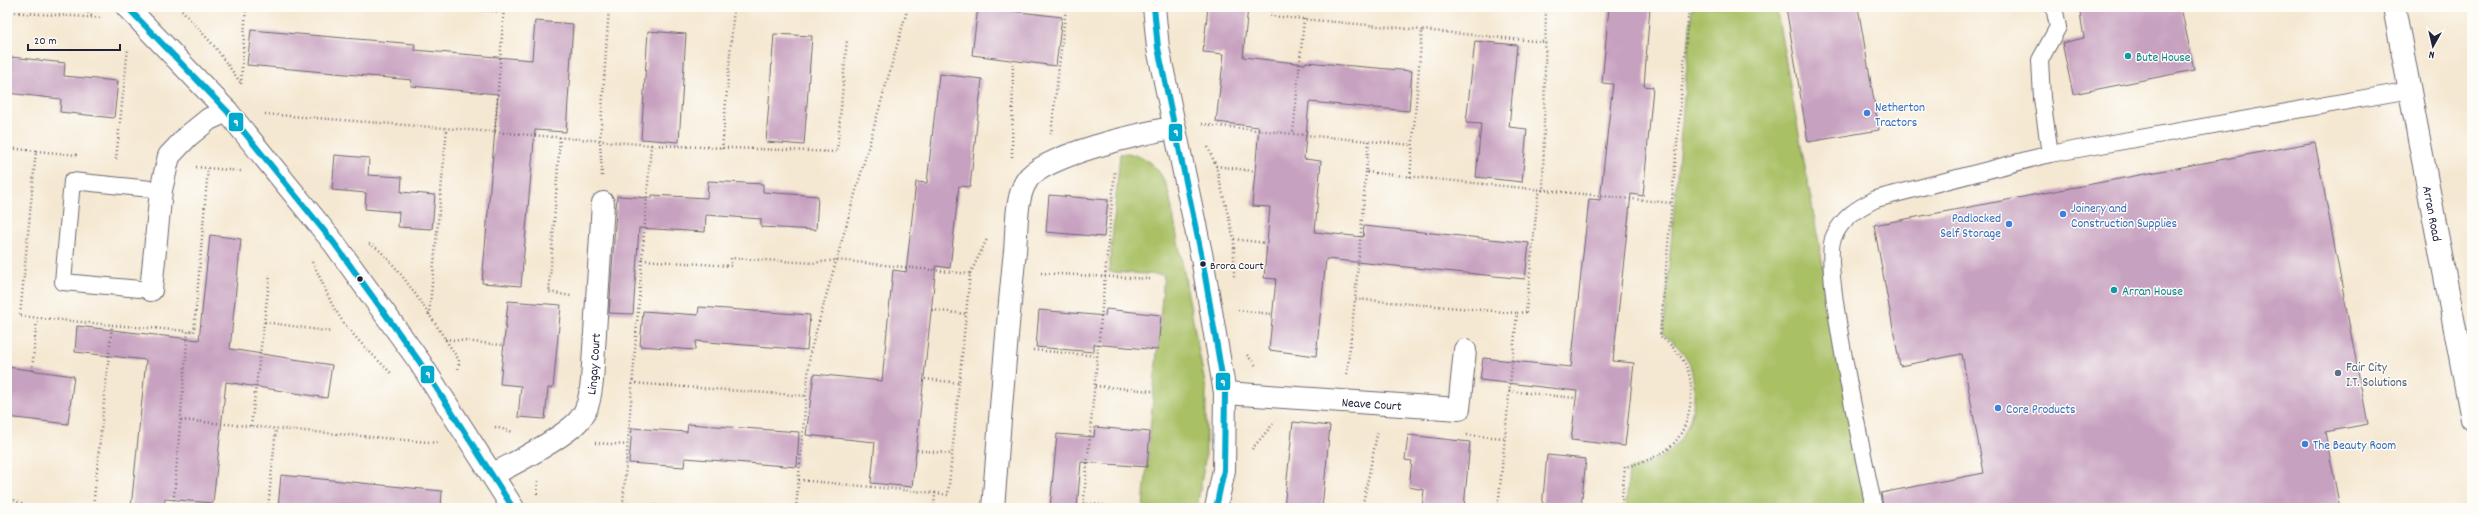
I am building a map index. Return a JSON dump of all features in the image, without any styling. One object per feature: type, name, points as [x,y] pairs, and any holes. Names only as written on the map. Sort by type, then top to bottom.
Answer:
[{"type":"street","points":[[127,7],[227,111],[334,243],[419,361],[493,474],[513,508]]},
{"type":"street","points":[[1154,7],[1158,48],[1202,258],[1225,393],[1224,470],[1216,508]]},
{"type":"street","name":"Arran Road","points":[[2394,7],[2410,90],[2466,345],[2472,419]]},
{"type":"street","points":[[151,290],[161,190],[168,156],[188,136],[209,119],[227,111]]},
{"type":"street","points":[[993,508],[1014,261],[1021,194],[1027,179],[1039,169],[1078,153],[1118,140],[1174,128]]},
{"type":"street","name":"Lingay Court","points":[[493,474],[511,466],[566,431],[580,419],[589,403],[592,381],[603,202]]},
{"type":"street","name":"Neave Court","points":[[1225,393],[1459,409],[1465,350]]},
{"type":"lane","points":[[2050,154],[2042,98],[2040,60],[2058,27],[2054,7]]},
{"type":"lane","points":[[1874,508],[1836,308],[1830,267],[1833,237],[1855,209],[1876,199],[2050,154],[2410,90]]},
{"type":"lane","points":[[151,290],[63,282],[72,181],[161,190]]},
{"type":"path","points":[[7,12],[93,18],[82,7]]},
{"type":"path","points":[[179,7],[215,47],[244,88]]},
{"type":"path","points":[[240,82],[246,7]]},
{"type":"path","points":[[440,7],[504,12]]},
{"type":"path","points":[[264,120],[259,114],[495,132],[504,7]]},
{"type":"path","points":[[603,202],[600,140],[609,7]]},
{"type":"path","points":[[722,149],[734,7]]},
{"type":"path","points":[[796,508],[810,353],[908,7]]},
{"type":"path","points":[[1050,140],[1066,7]]},
{"type":"path","points":[[1272,7],[1272,16],[1545,42]]},
{"type":"path","points":[[1355,299],[1518,313],[1526,312],[1538,195],[1543,189],[1546,7]]},
{"type":"path","points":[[1621,508],[1625,467],[1648,460],[1670,448],[1688,419],[1691,394],[1686,366],[1670,344],[1660,336],[1689,7]]},
{"type":"path","points":[[1293,134],[1304,20]]},
{"type":"path","points":[[1410,177],[1422,30]]},
{"type":"path","points":[[651,145],[722,149],[836,152],[847,39]]},
{"type":"path","points":[[116,159],[129,40]]},
{"type":"path","points":[[1012,165],[1013,63]]},
{"type":"path","points":[[1202,131],[1199,124],[1412,145]]},
{"type":"path","points":[[429,316],[447,128]]},
{"type":"path","points":[[560,137],[549,292],[568,294],[576,300]]},
{"type":"path","points":[[1346,381],[1369,140]]},
{"type":"path","points":[[1208,145],[1216,166],[1234,239],[1234,278]]},
{"type":"path","points":[[166,164],[249,172]]},
{"type":"path","points":[[1216,166],[1254,171]]},
{"type":"path","points":[[1083,508],[1115,167]]},
{"type":"path","points":[[93,508],[112,325],[194,332],[208,168]]},
{"type":"path","points":[[1366,172],[1671,203]]},
{"type":"path","points":[[1234,239],[1265,243]]},
{"type":"path","points":[[366,244],[381,251],[429,316],[459,360],[457,377]]},
{"type":"path","points":[[309,256],[327,289],[332,304],[366,351],[394,375]]},
{"type":"path","points":[[642,260],[731,266],[731,258],[813,263],[837,260],[970,274]]},
{"type":"path","points":[[1038,280],[1040,265]]},
{"type":"path","points":[[1039,273],[1150,279]]},
{"type":"path","points":[[251,426],[270,275]]},
{"type":"path","points":[[1235,306],[1236,316]]},
{"type":"path","points":[[932,310],[966,314]]},
{"type":"path","points":[[1236,310],[1271,314]]},
{"type":"path","points":[[1498,508],[1518,313]]},
{"type":"path","points":[[32,370],[37,318]]},
{"type":"path","points":[[265,322],[332,332]]},
{"type":"path","points":[[173,508],[188,331]]},
{"type":"path","points":[[444,339],[502,345]]},
{"type":"path","points":[[1033,343],[1032,350],[1097,356]]},
{"type":"path","points":[[1246,352],[1252,363],[1262,370]]},
{"type":"path","points":[[925,380],[959,383]]},
{"type":"path","points":[[632,383],[807,396]]},
{"type":"path","points":[[1094,386],[1152,391]]},
{"type":"path","points":[[1509,391],[1575,398]]},
{"type":"path","points":[[181,420],[441,444]]},
{"type":"path","points":[[1251,454],[1252,448],[1271,426],[1278,423]]},
{"type":"path","points":[[489,424],[504,431],[519,433]]},
{"type":"path","points":[[1362,508],[1378,426]]},
{"type":"path","points":[[268,508],[276,429]]},
{"type":"path","points":[[1464,435],[1504,438]]},
{"type":"path","points":[[917,450],[952,454]]},
{"type":"path","points":[[799,480],[935,493],[934,508]]},
{"type":"path","points":[[7,496],[29,508]]},
{"type":"path","points":[[1084,503],[1132,508]]},
{"type":"path","points":[[173,504],[214,508]]},
{"type":"green space","points":[[1692,7],[1776,7],[1867,508],[1626,508],[1629,469],[1655,461],[1673,448],[1681,438],[1687,426],[1694,402],[1693,376],[1689,363],[1674,343],[1663,334]]},
{"type":"green space","points":[[1128,153],[1144,159],[1156,169],[1165,182],[1170,199],[1206,389],[1206,454],[1197,508],[1143,508],[1164,275],[1109,272],[1120,154]]},
{"type":"building","points":[[978,7],[1062,17],[1056,66],[972,55]]},
{"type":"building","points":[[1208,7],[1248,7],[1243,57],[1305,64],[1306,62],[1412,71],[1409,111],[1309,102],[1304,159],[1321,161],[1315,232],[1363,237],[1364,226],[1529,243],[1525,279],[1326,259],[1316,356],[1269,350],[1276,279],[1264,278],[1270,207],[1252,206],[1259,127],[1216,122],[1224,54],[1203,52]]},
{"type":"building","points":[[1609,7],[1650,7],[1644,86],[1653,87],[1643,196],[1631,194],[1613,361],[1634,363],[1625,446],[1571,440],[1577,391],[1480,380],[1483,358],[1571,367],[1589,199],[1600,200],[1613,84],[1602,83]]},
{"type":"building","points":[[1786,7],[1858,7],[1879,130],[1808,142]]},
{"type":"building","name":"Bute House","points":[[2079,7],[2181,7],[2194,70],[2073,94],[2062,43],[2084,38]]},
{"type":"building","points":[[535,21],[573,24],[566,132],[535,130],[521,286],[482,283],[498,94],[411,86],[412,80],[247,65],[251,30],[415,44],[414,50],[532,60]]},
{"type":"building","points":[[648,31],[686,34],[679,142],[641,139]]},
{"type":"building","points":[[774,34],[812,36],[804,145],[766,142]]},
{"type":"building","points":[[1475,41],[1517,45],[1509,127],[1527,129],[1522,182],[1476,177],[1481,124],[1466,123]]},
{"type":"building","points":[[11,57],[65,63],[64,76],[118,81],[114,118],[60,112],[61,99],[7,93],[7,62],[10,62]]},
{"type":"building","points":[[939,74],[982,79],[970,187],[959,186],[950,268],[936,266],[912,487],[871,483],[875,442],[806,435],[814,374],[882,381],[893,270],[906,272],[916,182],[927,183]]},
{"type":"building","name":"Arran House","points":[[2315,142],[2368,424],[2325,432],[2340,508],[1883,508],[1881,493],[1984,473],[1962,354],[1900,366],[1874,225]]},
{"type":"building","points":[[335,155],[369,158],[368,175],[402,177],[401,192],[435,195],[432,229],[398,227],[399,212],[365,209],[366,193],[332,190]]},
{"type":"building","points":[[708,181],[763,184],[763,192],[818,196],[816,230],[761,227],[761,219],[706,215],[705,232],[639,228],[633,314],[609,313],[617,196],[652,198],[652,195],[707,198]]},
{"type":"building","points":[[1049,195],[1108,200],[1104,237],[1046,232]]},
{"type":"building","points":[[210,235],[241,239],[230,349],[332,365],[327,398],[226,382],[213,503],[165,499],[164,508],[131,508],[146,360],[75,352],[77,326],[199,340]]},
{"type":"building","points":[[508,301],[561,305],[553,388],[548,388],[545,419],[518,417],[521,386],[500,384]]},
{"type":"building","points":[[699,307],[810,315],[807,350],[696,341],[695,350],[640,346],[643,311],[698,315]]},
{"type":"building","points":[[1106,309],[1161,315],[1158,350],[1094,344],[1094,352],[1036,347],[1039,310],[1105,316]]},
{"type":"building","points":[[7,367],[74,376],[68,424],[7,417]]},
{"type":"building","points":[[1293,422],[1330,426],[1322,508],[1284,508]]},
{"type":"building","points":[[688,424],[799,432],[797,467],[685,458],[684,467],[629,463],[632,428],[687,432]]},
{"type":"building","points":[[1095,427],[1150,432],[1147,467],[1081,462],[1077,508],[1050,508],[1057,434],[1094,437]]},
{"type":"building","points":[[1408,435],[1470,442],[1464,508],[1422,508],[1424,490],[1409,487],[1412,461],[1405,460]]},
{"type":"building","points":[[1547,455],[1586,459],[1581,508],[1542,508]]},
{"type":"building","points":[[281,475],[442,491],[441,508],[278,508]]},
{"type":"transit line","name":"9","points":[[127,7],[227,111],[334,243],[419,361],[513,508]]},
{"type":"transit line","name":"9","points":[[1154,7],[1158,48],[1202,258],[1225,393],[1224,470],[1216,508]]},
{"type":"place","name":"Bute House","points":[[2128,56]]},
{"type":"place","name":"Netherton Tractors","points":[[1867,113]]},
{"type":"place","name":"Joinery and Construction Supplies","points":[[2063,214]]},
{"type":"place","name":"Padlocked Self Storage","points":[[2009,224]]},
{"type":"place","name":"Brora Court","points":[[1203,264]]},
{"type":"place","name":"Arran House","points":[[2114,290]]},
{"type":"place","name":"Fair City I.T. Solutions","points":[[2338,373]]},
{"type":"place","name":"Core Products","points":[[1998,408]]},
{"type":"place","name":"The Beauty Room","points":[[2305,444]]}]
